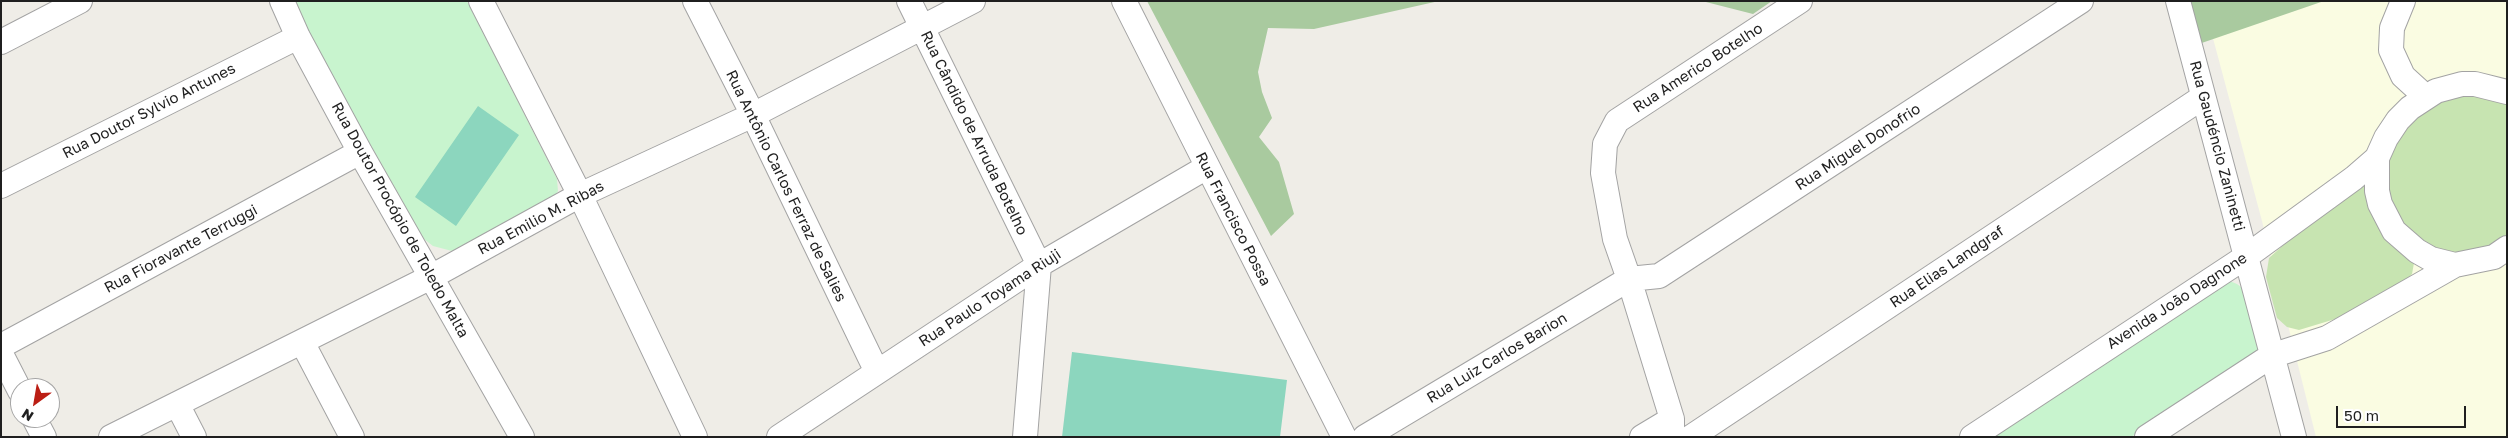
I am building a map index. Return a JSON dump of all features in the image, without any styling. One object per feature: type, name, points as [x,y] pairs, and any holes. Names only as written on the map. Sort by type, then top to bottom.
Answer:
[{"type":"street","points":[[1,42],[80,1]]},
{"type":"street","name":"Rua Doutor Procópio de Toledo Malta","points":[[282,1],[298,37],[360,152],[522,437]]},
{"type":"street","points":[[481,1],[580,195],[695,437]]},
{"type":"street","name":"Rua Antônio Carlos Ferraz de Salies","points":[[695,1],[753,115],[877,372]]},
{"type":"street","name":"Rua Cândido de Arruda Botelho","points":[[909,1],[1040,265]]},
{"type":"street","name":"Rua Emilio M. Ribas","points":[[111,437],[431,277],[580,195],[753,115],[973,1]]},
{"type":"street","name":"Rua Francisco Possa","points":[[1124,1],[1206,167],[1344,437]]},
{"type":"street","name":"Rua Americo Botelho","points":[[1630,279],[1614,239],[1603,173],[1605,144],[1617,121],[1800,1]]},
{"type":"street","name":"Rua Miguel Donofrio","points":[[1630,279],[1660,276],[2081,1]]},
{"type":"street","name":"Rua Gaudéncio Zaninetti","points":[[2178,1],[2294,437]]},
{"type":"street","points":[[2403,1],[2392,28],[2391,50],[2403,76],[2426,97]]},
{"type":"street","name":"Rua Doutor Sylvio Antunes","points":[[1,186],[298,37]]},
{"type":"street","points":[[2455,265],[2431,259],[2417,251],[2394,230],[2380,204],[2377,158],[2398,120],[2436,91],[2462,84],[2505,90]]},
{"type":"street","name":"Rua Elias Landgraf","points":[[1691,437],[2204,97]]},
{"type":"street","name":"Rua Fioravante Terruggi","points":[[1,346],[360,152]]},
{"type":"street","name":"Avenida João Dagnone","points":[[1972,437],[2247,256],[2354,178],[2377,158]]},
{"type":"street","name":"Rua Paulo Toyama Riuji","points":[[779,437],[1040,265],[1206,167]]},
{"type":"street","points":[[2147,437],[2272,356],[2327,338],[2455,265],[2494,257],[2507,248]]},
{"type":"street","points":[[1025,437],[1040,265]]},
{"type":"street","points":[[1630,279],[1672,428],[1642,437]]},
{"type":"street","name":"Rua Luiz Carlos Barion","points":[[1365,437],[1630,279]]},
{"type":"street","points":[[302,342],[352,437]]},
{"type":"street","points":[[1,354],[14,378]]},
{"type":"street","points":[[177,404],[194,437]]},
{"type":"shaded area","points":[[2203,1],[2507,1],[2507,437],[2316,437],[2262,221]]},
{"type":"green space","points":[[289,1],[467,1],[557,179],[558,191],[553,199],[452,251],[433,246],[424,239]]},
{"type":"green space","points":[[1147,1],[1439,1],[1314,29],[1268,28],[1258,72],[1262,92],[1272,118],[1259,137],[1279,162],[1294,214],[1271,236]]},
{"type":"green space","points":[[1702,1],[1772,1],[1753,14]]},
{"type":"green space","points":[[2178,1],[2324,1],[2190,47]]},
{"type":"green space","points":[[2471,93],[2503,101],[2507,105],[2507,242],[2447,255],[2408,235],[2389,202],[2388,146],[2424,105]]},
{"type":"green space","points":[[478,106],[519,135],[456,226],[415,197]]},
{"type":"green space","points":[[2365,180],[2366,192],[2414,263],[2412,274],[2401,285],[2355,313],[2299,330],[2287,327],[2277,318],[2266,277],[2269,258],[2338,196]]},
{"type":"green space","points":[[2227,280],[2245,290],[2261,348],[2252,359],[2131,437],[1983,437]]},
{"type":"green space","points":[[1072,352],[1287,380],[1280,437],[1062,437]]}]
